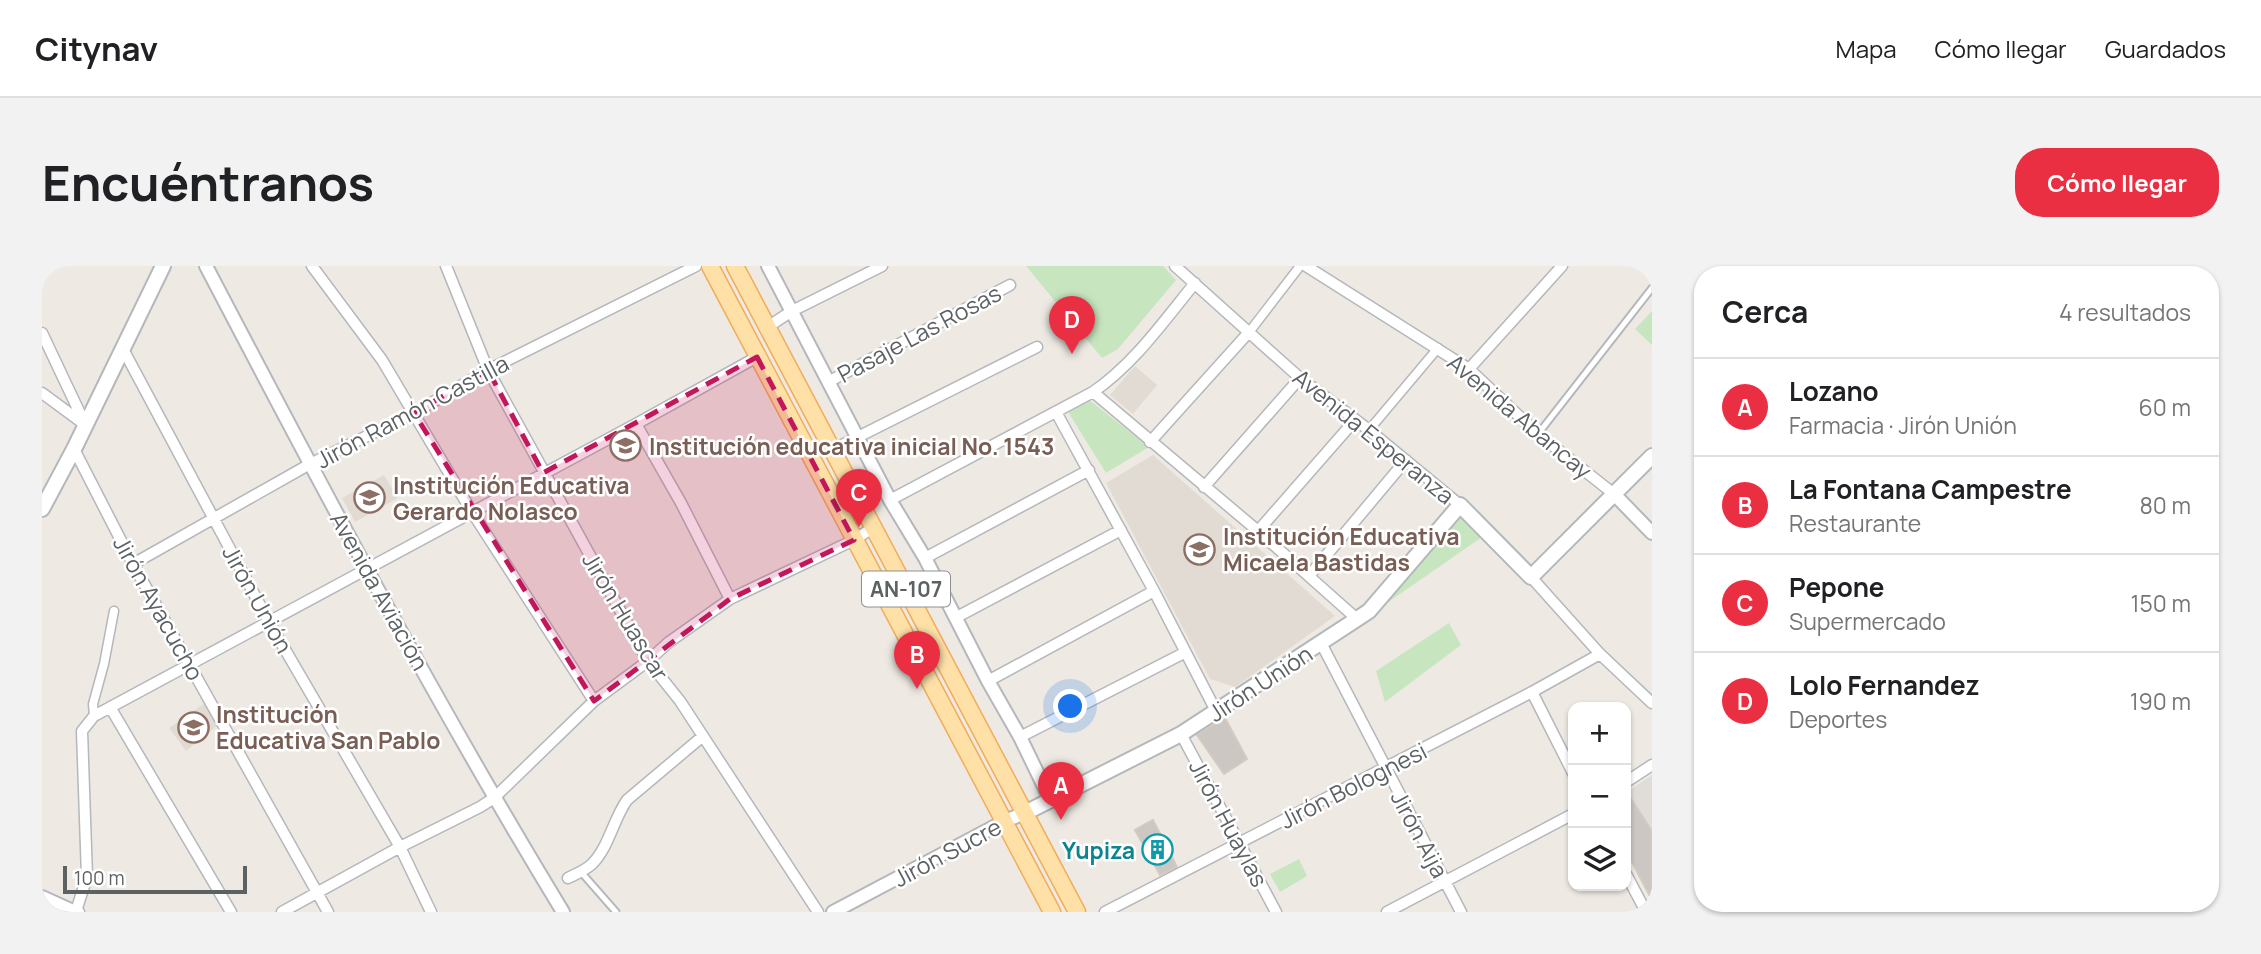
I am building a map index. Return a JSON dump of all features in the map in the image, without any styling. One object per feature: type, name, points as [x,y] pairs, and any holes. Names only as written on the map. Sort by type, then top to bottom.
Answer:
[{"type":"main road","points":[[42,509],[163,266]]},
{"type":"main road","name":"AN-107","points":[[710,266],[1052,912]]},
{"type":"main road","name":"AN-107","points":[[735,266],[1077,912]]},
{"type":"main road","points":[[1531,577],[1652,456]]},
{"type":"main road","name":"Avenida Esperanza","points":[[1460,505],[1531,577]]},
{"type":"main road","name":"Jirón Unión","points":[[1025,813],[1181,734],[1357,620],[1374,605],[1460,505]]},
{"type":"street","name":"Avenida Aviación","points":[[206,266],[368,569],[494,797],[563,912]]},
{"type":"street","points":[[312,266],[382,360],[472,512],[594,701]]},
{"type":"street","name":"Jirón Huascar","points":[[446,266],[488,370],[648,661],[680,701],[818,912]]},
{"type":"street","name":"Jirón Ramón Castilla","points":[[133,564],[310,464],[414,413],[488,370],[696,266]]},
{"type":"street","points":[[768,266],[890,500],[925,558],[1020,737],[1051,801]]},
{"type":"street","points":[[766,328],[882,266]]},
{"type":"street","name":"Avenida Esperanza","points":[[1175,266],[1300,378],[1369,430],[1460,505]]},
{"type":"street","points":[[1150,442],[1250,331],[1300,266]]},
{"type":"street","name":"Avenida Abancay","points":[[1306,266],[1469,369],[1538,434],[1614,494],[1652,533]]},
{"type":"street","points":[[1469,369],[1562,266]]},
{"type":"street","points":[[890,500],[1109,381],[1135,356],[1195,283]]},
{"type":"street","name":"Pasaje Las Rosas","points":[[828,382],[1010,285]]},
{"type":"street","points":[[42,333],[85,424]]},
{"type":"street","points":[[832,450],[1037,347]]},
{"type":"street","points":[[1369,430],[1438,348]]},
{"type":"street","name":"Jirón Unión","points":[[123,349],[269,622],[400,847],[432,912]]},
{"type":"street","points":[[42,897],[77,912],[87,877],[82,731],[94,716],[757,357]]},
{"type":"street","points":[[1205,488],[1300,378]]},
{"type":"street","points":[[1093,392],[1258,531],[1357,620]]},
{"type":"street","points":[[42,393],[85,424]]},
{"type":"street","points":[[1056,412],[1090,470],[1216,711]]},
{"type":"street","points":[[1258,531],[1354,419]]},
{"type":"street","points":[[636,424],[681,503],[730,599]]},
{"type":"street","name":"Jirón Ayacucho","points":[[74,449],[133,564],[328,912]]},
{"type":"street","points":[[1309,576],[1406,460]]},
{"type":"street","points":[[925,558],[1090,470]]},
{"type":"street","points":[[282,912],[400,847],[480,807],[494,797],[594,701],[669,642],[730,599],[854,540],[874,527]]},
{"type":"street","points":[[955,618],[1121,530]]},
{"type":"street","name":"Avenida Esperanza","points":[[1531,577],[1600,654],[1652,704]]},
{"type":"street","points":[[988,681],[1154,591]]},
{"type":"street","points":[[94,716],[93,704],[114,611]]},
{"type":"street","name":"Jirón Aija","points":[[1321,643],[1461,912]]},
{"type":"street","points":[[1020,737],[1184,653]]},
{"type":"street","name":"Jirón Bolognesi","points":[[1105,912],[1532,692],[1600,654]]},
{"type":"street","points":[[1532,692],[1568,765]]},
{"type":"street","points":[[110,707],[231,912]]},
{"type":"street","name":"Jirón Huaylas","points":[[1181,734],[1276,912]]},
{"type":"street","points":[[568,878],[592,865],[627,800],[703,736]]},
{"type":"street","points":[[1631,779],[1652,765]]},
{"type":"street","name":"Jirón Sucre","points":[[833,912],[1025,813]]},
{"type":"street","points":[[1387,912],[1568,817]]},
{"type":"street","points":[[1631,884],[1646,912]]},
{"type":"lane","points":[[1538,434],[1652,288]]},
{"type":"lane","points":[[581,872],[616,912]]},
{"type":"highlighted area","points":[[757,357],[854,540],[730,599],[594,701],[414,413],[488,370],[543,473]]},
{"type":"shaded area","points":[[1135,366],[1157,385],[1133,414],[1110,395]]},
{"type":"shaded area","name":"Institución Educativa Micaela Bastidas","points":[[1153,455],[1335,616],[1235,687],[1210,679],[1106,483]]},
{"type":"shaded area","name":"Institución Educativa Gerardo Nolasco","points":[[384,475],[398,498],[355,522],[342,498]]},
{"type":"shaded area","name":"Institución Educativa San Pablo","points":[[205,703],[217,726],[186,751],[169,728]]},
{"type":"shaded area","points":[[1652,775],[1652,831],[1631,798],[1631,789]]},
{"type":"green space","points":[[1026,266],[1163,266],[1176,280],[1118,349],[1102,358]]},
{"type":"green space","points":[[1652,311],[1652,345],[1635,329]]},
{"type":"green space","points":[[1088,399],[1149,447],[1106,473],[1065,407]]},
{"type":"green space","points":[[1462,511],[1485,535],[1387,603],[1383,599]]},
{"type":"green space","points":[[1449,623],[1461,645],[1385,702],[1376,671]]},
{"type":"green space","points":[[1299,859],[1307,876],[1280,892],[1270,874]]},
{"type":"building","points":[[1225,718],[1247,759],[1224,774],[1197,735]]},
{"type":"building","points":[[1631,799],[1652,831],[1652,900],[1631,860]]},
{"type":"building","name":"Yupiza","points":[[1153,820],[1177,867],[1160,875],[1135,830]]},
{"type":"place","name":"Lolo Fernandez","points":[[1072,354]]},
{"type":"place","name":"Institución educativa inicial No. 1543","points":[[626,446]]},
{"type":"place","name":"Institución Educativa Gerardo Nolasco","points":[[370,498]]},
{"type":"place","name":"Pepone","points":[[859,527]]},
{"type":"place","name":"Institución Educativa Micaela Bastidas","points":[[1200,549]]},
{"type":"place","name":"La Fontana Campestre","points":[[917,689]]},
{"type":"place","name":"Institución Educativa San Pablo","points":[[193,727]]},
{"type":"place","name":"Lozano","points":[[1061,820]]},
{"type":"place","name":"Yupiza","points":[[1158,850]]}]
